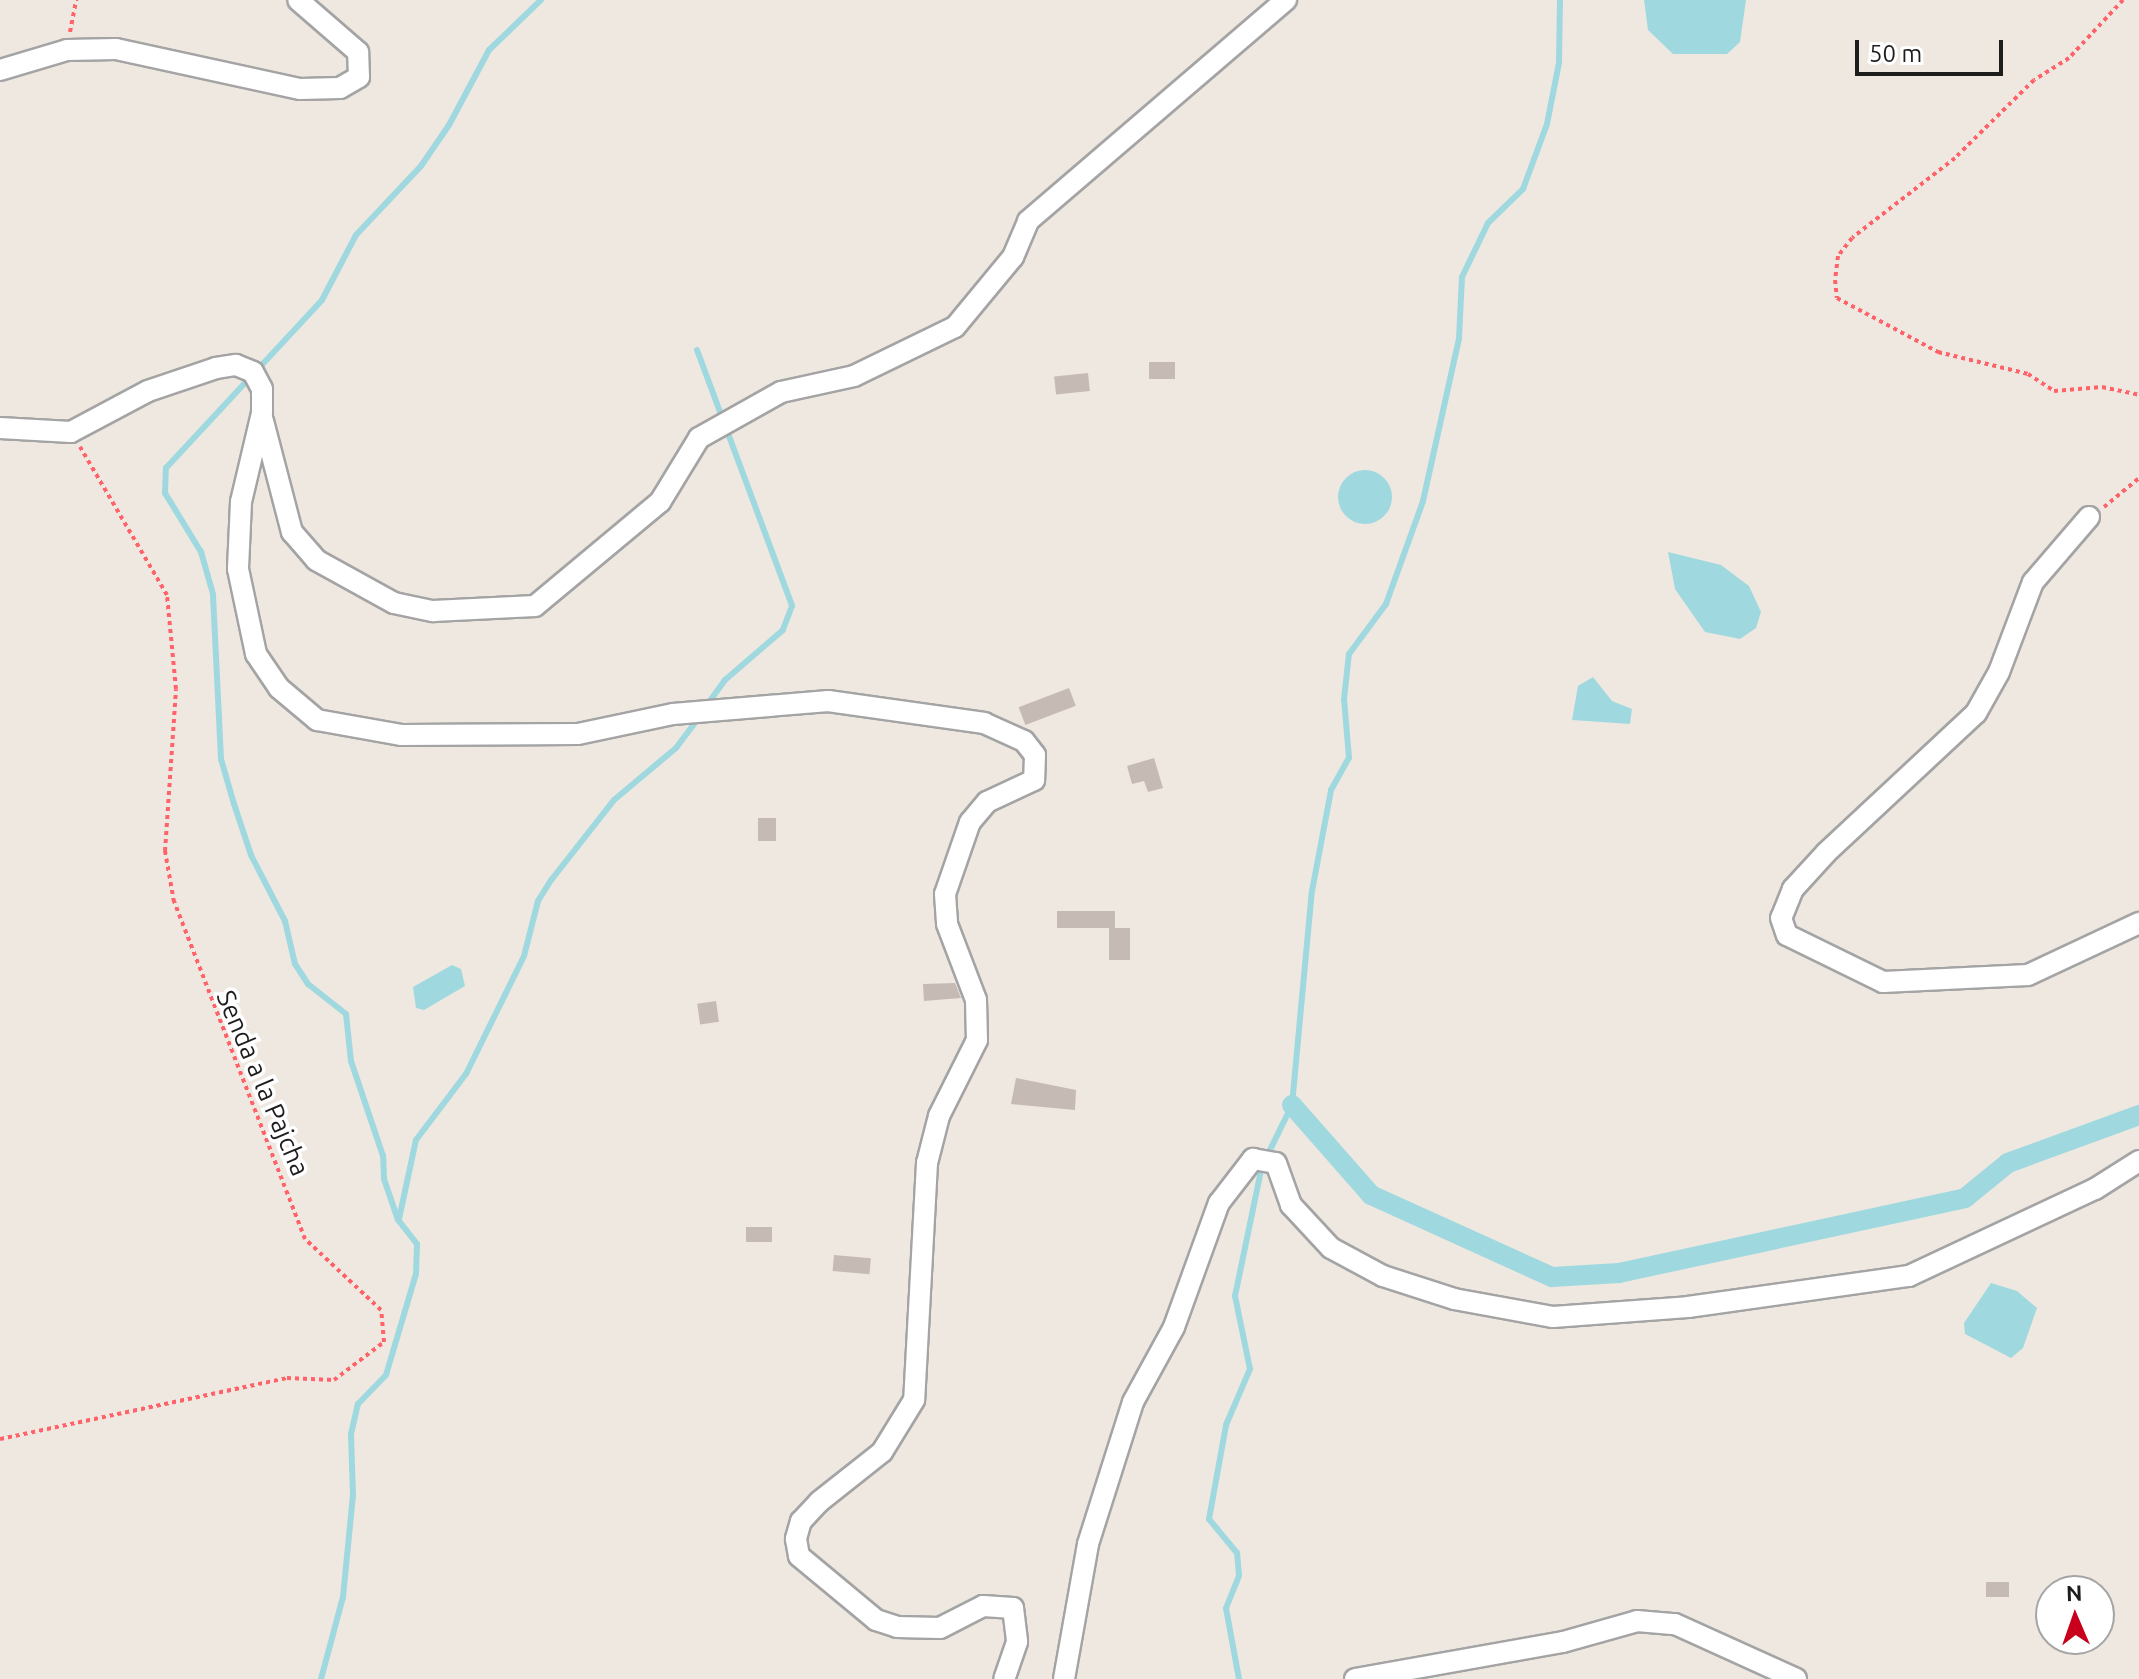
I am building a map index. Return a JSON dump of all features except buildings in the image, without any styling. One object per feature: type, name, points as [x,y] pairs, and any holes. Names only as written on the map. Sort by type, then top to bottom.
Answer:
[{"type":"street","points":[[0,70],[67,50],[155,54],[300,89],[340,88],[359,77],[358,52],[298,0]]},
{"type":"street","points":[[0,428],[71,432],[148,391],[236,365],[253,372],[292,532],[316,560],[394,603],[433,611],[535,606],[660,502],[699,438],[781,392],[854,376],[955,327],[1013,257],[1028,221],[1286,0]]},
{"type":"street","points":[[262,413],[241,502],[238,569],[256,654],[279,688],[317,720],[401,735],[578,734],[673,714],[828,701],[984,723],[1024,741],[1035,755],[1034,780],[987,802],[970,822],[945,894],[947,924],[976,1000],[977,1040],[939,1116],[927,1163],[914,1400],[882,1452],[819,1502],[801,1521],[796,1539],[799,1556],[876,1620],[897,1627],[940,1628],[983,1606],[1013,1608],[1017,1642],[1004,1679]]},
{"type":"street","points":[[2089,517],[2033,582],[1999,672],[1976,713],[1826,853],[1793,889],[1781,918],[1787,935],[1826,957],[1896,982],[2028,975],[2139,923]]},
{"type":"street","points":[[1064,1679],[1088,1544],[1133,1402],[1174,1327],[1219,1203],[1253,1159],[1276,1163],[1291,1205],[1331,1248],[1383,1276],[1454,1299],[1553,1317],[1688,1307],[1909,1276],[2095,1189],[2139,1161]]},
{"type":"street","points":[[1355,1679],[1563,1642],[1637,1621],[1675,1624],[1796,1679]]},
{"type":"path","points":[[67,50],[76,0]]},
{"type":"path","points":[[2123,0],[2069,58],[2034,80],[1955,158],[1852,238],[1838,256],[1835,280],[1837,298],[1938,352],[2028,374],[2054,391],[2102,387],[2139,395]]},
{"type":"path","name":"Senda a la Pajcha","points":[[0,1439],[287,1378],[334,1380],[384,1342],[381,1310],[305,1239],[174,902],[165,851],[176,689],[167,595],[71,432]]},
{"type":"path","points":[[2089,517],[2139,478]]},
{"type":"water","points":[[1644,0],[1746,0],[1740,42],[1727,54],[1673,54],[1648,30]]},
{"type":"water","points":[[1365,470],[1384,478],[1392,497],[1384,516],[1365,524],[1346,516],[1338,497],[1346,478]]},
{"type":"water","points":[[1668,552],[1721,565],[1749,586],[1761,612],[1756,628],[1740,639],[1705,632],[1675,589]]},
{"type":"water","points":[[1593,677],[1612,701],[1632,709],[1630,724],[1572,720],[1578,686]]},
{"type":"water","points":[[452,965],[461,969],[465,986],[424,1010],[416,1008],[413,987]]},
{"type":"water","points":[[1991,1283],[2017,1291],[2037,1308],[2023,1348],[2011,1358],[1965,1334],[1964,1323]]},
{"type":"waterway","points":[[321,1679],[343,1597],[353,1495],[351,1434],[358,1404],[386,1375],[416,1274],[417,1244],[398,1220],[384,1179],[383,1156],[351,1061],[346,1014],[308,984],[295,964],[285,921],[251,855],[234,804],[221,759],[213,594],[201,552],[165,493],[166,468],[322,300],[356,235],[421,166],[449,125],[489,50],[541,0]]},
{"type":"waterway","points":[[1267,1156],[1292,1105],[1312,891],[1331,790],[1349,758],[1344,699],[1349,654],[1386,604],[1423,501],[1459,338],[1462,277],[1488,223],[1523,189],[1547,124],[1559,63],[1560,0]]},
{"type":"waterway","points":[[697,350],[792,606],[783,630],[725,680],[706,706]]},
{"type":"waterway","points":[[399,1219],[416,1140],[466,1074],[524,956],[538,901],[614,800],[676,748],[700,716]]},
{"type":"waterway","points":[[1292,1105],[1371,1195],[1552,1277],[1619,1273],[1965,1198],[2008,1163],[2139,1115]]},
{"type":"waterway","points":[[1239,1679],[1226,1608],[1239,1575],[1237,1553],[1209,1519],[1226,1425],[1250,1369],[1235,1296],[1262,1166]]}]
